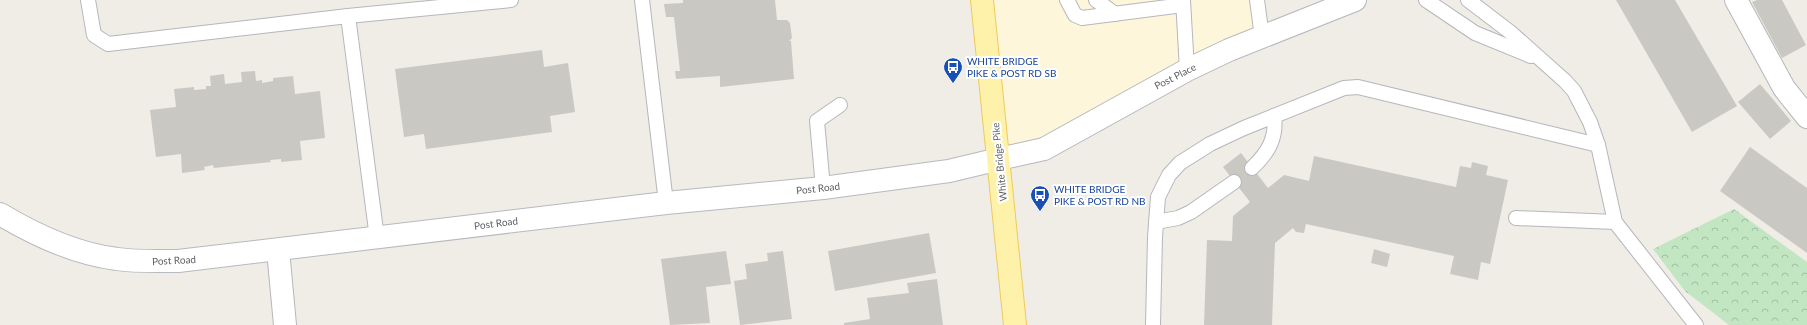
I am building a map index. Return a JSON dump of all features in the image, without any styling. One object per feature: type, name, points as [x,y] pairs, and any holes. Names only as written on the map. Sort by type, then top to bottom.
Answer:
[{"type":"main road","name":"White Bridge Pike","points":[[982,0],[1015,325]]},
{"type":"street","name":"Post Place","points":[[999,159],[1044,149],[1187,70],[1262,37],[1355,0]]},
{"type":"street","points":[[1736,0],[1784,88],[1807,116]]},
{"type":"street","name":"Post Road","points":[[0,214],[53,241],[93,254],[116,259],[178,261],[666,203],[823,188],[949,171],[999,159]]},
{"type":"street","points":[[278,250],[285,325]]},
{"type":"lane","points":[[88,0],[94,35],[108,44],[348,16],[511,0]]},
{"type":"lane","points":[[642,0],[666,203]]},
{"type":"lane","points":[[1067,0],[1075,15],[1082,18],[1115,14],[1183,2],[1187,70]]},
{"type":"lane","points":[[1096,0],[1115,14]]},
{"type":"lane","points":[[1257,0],[1262,37]]},
{"type":"lane","points":[[1426,0],[1475,33],[1538,58]]},
{"type":"lane","points":[[1468,0],[1510,32],[1565,81],[1574,91],[1590,122],[1598,145],[1615,222],[1696,325]]},
{"type":"lane","points":[[348,16],[376,238]]},
{"type":"lane","points":[[1153,325],[1156,222],[1158,197],[1163,184],[1180,164],[1210,144],[1274,116],[1344,88],[1358,87],[1598,145]]},
{"type":"lane","points":[[823,188],[817,121],[840,105]]},
{"type":"lane","points":[[1252,168],[1261,159],[1273,138],[1276,127],[1274,116]]},
{"type":"lane","points":[[1156,222],[1178,218],[1191,212],[1234,182]]},
{"type":"lane","points":[[1516,218],[1615,222]]},
{"type":"shaded area","points":[[984,0],[1257,0],[1262,37],[999,159]]},
{"type":"green space","points":[[1734,209],[1807,262],[1807,325],[1729,325],[1685,291],[1653,249]]},
{"type":"building","points":[[683,0],[775,0],[777,20],[787,20],[790,23],[792,38],[789,41],[791,41],[794,79],[720,87],[720,76],[676,79],[675,71],[680,71],[674,17],[666,17],[664,4],[683,3]]},
{"type":"building","points":[[1616,0],[1675,0],[1737,106],[1692,132]]},
{"type":"building","points":[[1757,0],[1782,0],[1806,45],[1782,58],[1752,2]]},
{"type":"building","points":[[542,50],[544,67],[568,63],[575,112],[550,116],[552,132],[426,149],[424,134],[404,137],[395,69]]},
{"type":"building","points":[[255,71],[256,81],[262,80],[262,83],[273,81],[273,78],[293,76],[295,94],[320,91],[325,138],[300,141],[302,160],[281,162],[281,159],[270,160],[271,162],[214,168],[213,165],[204,167],[205,170],[182,173],[181,154],[156,157],[150,110],[176,107],[174,89],[194,87],[194,90],[206,89],[206,86],[211,86],[210,76],[224,74],[225,84],[242,82],[241,72]]},
{"type":"building","points":[[1760,84],[1791,121],[1770,139],[1738,102]]},
{"type":"building","points":[[1750,147],[1807,188],[1807,253],[1720,191]]},
{"type":"building","points":[[1241,153],[1268,188],[1284,175],[1309,181],[1314,156],[1456,187],[1460,166],[1471,168],[1472,162],[1488,166],[1486,175],[1508,180],[1490,264],[1481,262],[1478,280],[1450,274],[1454,256],[1306,224],[1304,233],[1296,232],[1293,228],[1275,243],[1272,325],[1204,325],[1207,240],[1232,241],[1233,216],[1250,202],[1223,167]]},
{"type":"building","points":[[929,233],[936,273],[835,291],[828,251]]},
{"type":"building","points":[[1374,249],[1390,254],[1387,267],[1371,263]]},
{"type":"building","points":[[726,251],[731,284],[706,287],[710,323],[670,325],[661,259]]},
{"type":"building","points":[[783,251],[792,319],[740,325],[734,281],[747,279],[745,264],[768,261],[767,253]]},
{"type":"building","points":[[937,279],[943,325],[844,325],[844,323],[870,319],[867,298],[909,293],[907,283]]},
{"type":"place","name":"WHITE BRIDGE PIKE & POST RD SB","points":[[953,84]]},
{"type":"place","name":"WHITE BRIDGE PIKE & POST RD NB","points":[[1040,212]]}]
